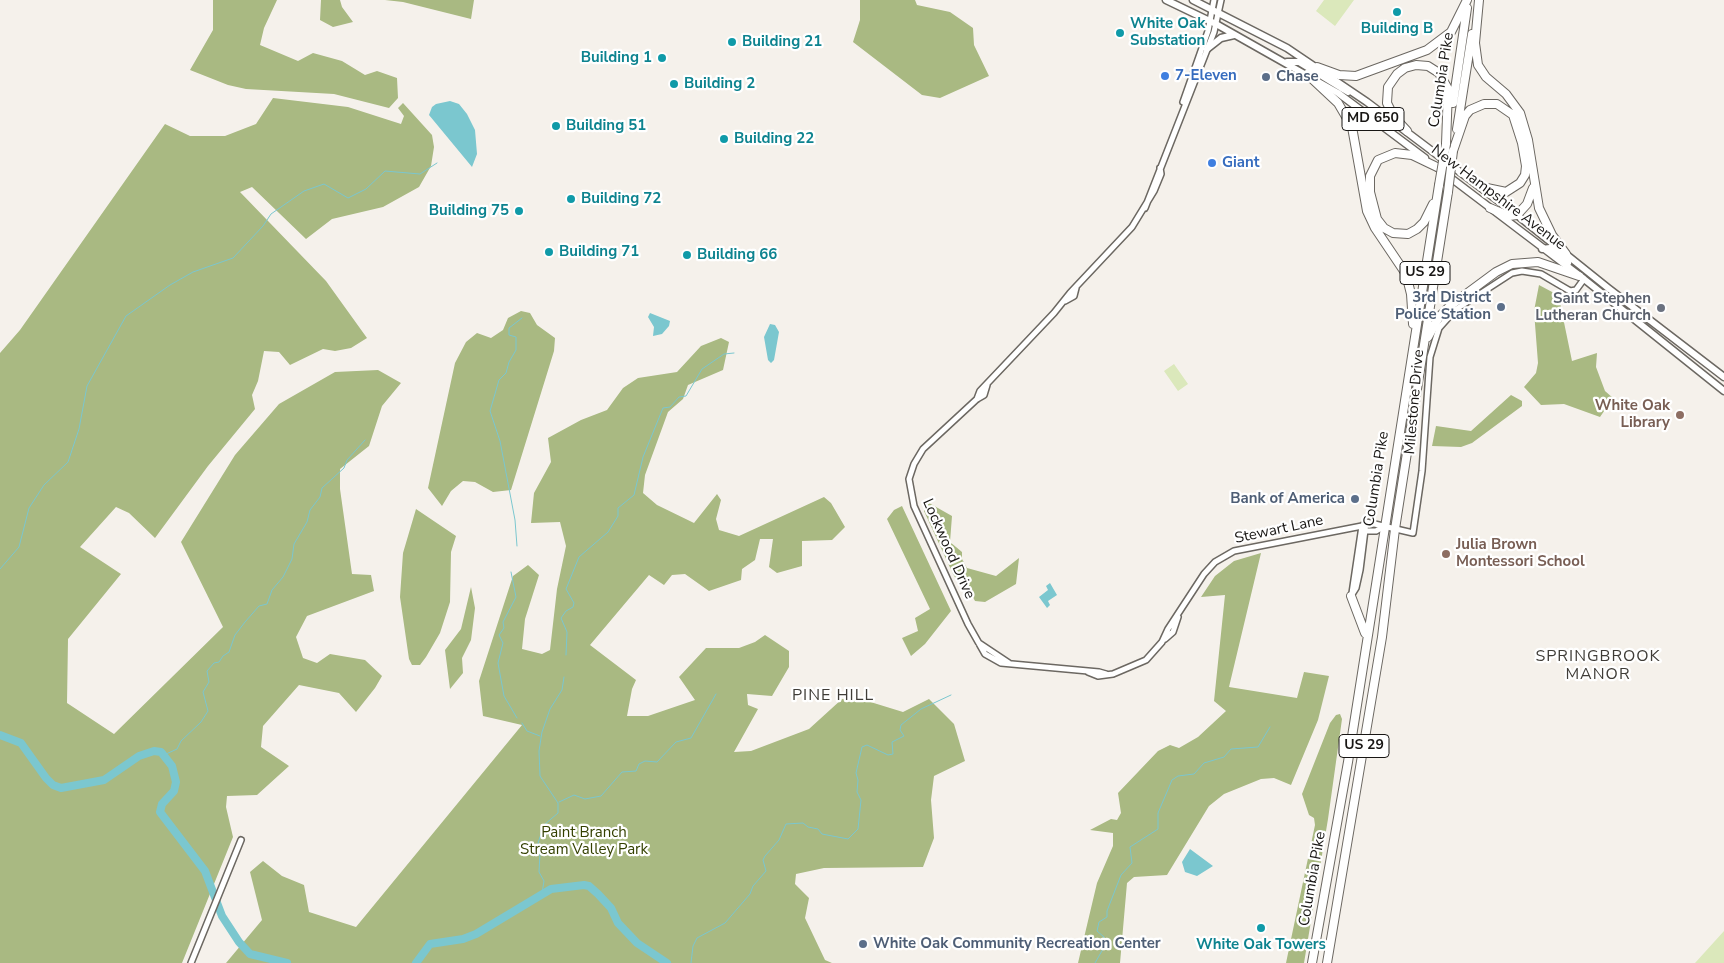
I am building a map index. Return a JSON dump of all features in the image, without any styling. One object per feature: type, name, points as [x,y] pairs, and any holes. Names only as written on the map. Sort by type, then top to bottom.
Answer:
[{"type":"highway","points":[[1317,67],[1339,74],[1356,76],[1427,50],[1451,32],[1468,0]]},
{"type":"highway","name":"Columbia Pike","points":[[1312,963],[1348,762],[1369,615],[1468,0]]},
{"type":"highway","points":[[1478,0],[1475,43],[1478,65],[1486,77],[1506,94],[1520,113],[1528,140],[1534,181],[1544,220],[1566,254]]},
{"type":"highway","name":"Columbia Pike","points":[[1327,963],[1384,619],[1394,529],[1478,0]]},
{"type":"highway","points":[[1407,131],[1387,103],[1388,87],[1396,74],[1405,68],[1416,65],[1428,66],[1439,73],[1448,90],[1446,144]]},
{"type":"highway","points":[[1307,74],[1338,103],[1352,127],[1367,211],[1375,228],[1406,274],[1413,311],[1412,354]]},
{"type":"highway","points":[[1453,151],[1465,116],[1470,110],[1484,104],[1497,104],[1513,115],[1522,143],[1526,166],[1525,175],[1516,187],[1506,192],[1482,188]]},
{"type":"highway","points":[[1436,167],[1406,153],[1389,154],[1374,165],[1369,185],[1377,219],[1388,231],[1397,234],[1408,234],[1421,226],[1430,213],[1438,189]]},
{"type":"highway","points":[[1490,208],[1509,216],[1517,215],[1532,193],[1534,181]]},
{"type":"highway","points":[[1423,348],[1436,322],[1450,306],[1496,272],[1512,264],[1538,262],[1582,275]]},
{"type":"highway","points":[[1353,599],[1369,615],[1384,619]]},
{"type":"highway","points":[[1353,599],[1366,640]]},
{"type":"main road","name":"New Hampshire Avenue","points":[[1166,0],[1287,62],[1338,93],[1542,248],[1582,275],[1724,391]]},
{"type":"main road","name":"New Hampshire Avenue","points":[[1196,0],[1287,48],[1367,102],[1566,254],[1582,275]]},
{"type":"main road","points":[[1207,49],[1221,38],[1235,34]]},
{"type":"main road","points":[[1287,62],[1299,62],[1339,88],[1367,102]]},
{"type":"main road","points":[[1582,275],[1603,289],[1608,288],[1724,377]]},
{"type":"street","name":"Lockwood Drive","points":[[979,643],[914,506],[909,478],[914,464],[923,449],[977,398],[984,395],[987,385],[1064,302],[1074,296],[1077,286],[1132,227],[1144,208],[1180,112],[1207,49],[1213,23],[1214,0]]},
{"type":"street","name":"Lockwood Drive","points":[[1214,10],[1221,0]]},
{"type":"street","name":"Lockwood Drive","points":[[1180,112],[1186,90],[1213,23]]},
{"type":"street","name":"Milestone Drive","points":[[1414,533],[1422,471],[1430,357],[1439,328],[1455,310],[1512,273],[1522,271],[1541,274],[1570,291],[1576,290],[1582,275]]},
{"type":"street","name":"Stewart Lane","points":[[979,643],[985,654],[996,662],[1088,672],[1098,676],[1106,675],[1134,667],[1146,660],[1163,640],[1173,632],[1178,617],[1204,574],[1225,555],[1237,550],[1268,543],[1379,524],[1383,527],[1414,533]]},
{"type":"street","points":[[1353,599],[1365,526]]},
{"type":"street","points":[[191,963],[241,840]]},
{"type":"green space","points":[[213,0],[277,0],[264,28],[260,45],[298,61],[313,53],[342,61],[365,75],[377,71],[397,78],[398,98],[389,108],[334,94],[246,89],[228,85],[190,70],[213,30]]},
{"type":"green space","points":[[321,0],[340,0],[342,7],[353,22],[333,27],[320,20]]},
{"type":"green space","points":[[385,0],[474,0],[471,19],[403,2]]},
{"type":"green space","points":[[860,0],[915,0],[917,5],[950,12],[973,28],[974,45],[989,76],[940,98],[922,95],[853,42],[860,20]]},
{"type":"green space","points":[[1324,0],[1354,0],[1335,26],[1316,11]]},
{"type":"green space","points":[[273,98],[348,107],[401,124],[404,116],[398,108],[403,103],[432,135],[434,147],[431,166],[419,187],[383,207],[332,219],[306,239],[252,187],[240,192],[326,281],[367,338],[351,348],[335,351],[323,349],[290,365],[279,352],[264,351],[258,381],[252,395],[255,409],[208,466],[155,538],[129,513],[116,507],[80,547],[121,574],[68,639],[67,703],[114,734],[223,627],[181,542],[235,455],[279,404],[335,372],[378,370],[401,383],[382,406],[369,446],[340,469],[340,489],[352,574],[371,575],[374,591],[307,616],[296,637],[303,658],[317,663],[330,654],[365,660],[382,676],[356,712],[339,693],[299,685],[263,726],[261,747],[289,766],[257,795],[227,796],[226,807],[233,837],[182,963],[0,963],[0,353],[20,330],[165,124],[190,136],[225,136],[256,124]]},
{"type":"green space","points":[[1539,285],[1554,293],[1560,303],[1572,361],[1597,353],[1596,367],[1605,391],[1613,398],[1600,417],[1564,404],[1541,405],[1524,387],[1536,373],[1538,363],[1534,311]]},
{"type":"green space","points":[[521,311],[530,313],[537,325],[555,338],[554,351],[511,490],[493,492],[475,482],[463,481],[451,491],[442,506],[428,488],[455,363],[466,342],[477,333],[491,338],[503,330],[508,318]]},
{"type":"green space","name":"Paint Branch Stream Valley Park","points":[[721,338],[729,342],[723,370],[688,385],[683,399],[668,412],[645,475],[643,493],[657,505],[694,523],[717,494],[721,500],[716,519],[719,530],[739,536],[824,497],[831,503],[845,527],[832,540],[802,541],[802,566],[777,573],[769,567],[773,539],[760,539],[755,560],[742,569],[741,580],[709,591],[685,574],[672,575],[664,585],[649,575],[590,645],[636,680],[632,689],[627,716],[648,716],[695,700],[679,677],[706,648],[739,648],[755,642],[765,635],[789,651],[789,667],[772,696],[747,694],[748,705],[758,709],[734,752],[751,751],[809,729],[842,699],[864,700],[903,712],[929,699],[954,724],[965,761],[934,776],[931,800],[934,838],[923,867],[824,868],[796,874],[795,884],[809,898],[805,918],[825,960],[832,963],[226,963],[262,920],[250,872],[263,861],[282,876],[304,885],[309,912],[356,927],[522,725],[483,716],[479,681],[513,576],[528,565],[539,575],[525,619],[522,649],[542,654],[550,650],[557,589],[566,546],[560,522],[531,523],[534,493],[551,462],[548,438],[581,420],[607,410],[623,388],[638,378],[677,372],[701,346]]},
{"type":"green space","points":[[1174,364],[1188,384],[1178,391],[1164,371]]},
{"type":"green space","points":[[1511,395],[1522,401],[1522,406],[1472,443],[1461,447],[1432,446],[1436,426],[1471,431]]},
{"type":"green space","points":[[929,503],[952,516],[950,542],[962,552],[962,559],[967,568],[996,576],[1019,558],[1016,584],[985,602],[975,601],[970,591],[959,584],[953,574],[924,511]]},
{"type":"green space","points":[[902,506],[951,611],[925,644],[911,656],[902,638],[918,631],[915,618],[930,609],[887,519],[894,510]]},
{"type":"green space","points":[[416,509],[456,536],[451,552],[450,602],[440,633],[420,665],[412,665],[409,659],[400,597],[403,553]]},
{"type":"green space","points":[[1261,553],[1229,687],[1297,698],[1304,672],[1329,676],[1318,720],[1291,785],[1274,778],[1261,779],[1224,794],[1209,806],[1167,875],[1134,877],[1127,883],[1120,963],[1078,963],[1097,883],[1113,846],[1113,833],[1090,830],[1111,819],[1117,820],[1121,813],[1118,793],[1158,751],[1170,745],[1179,748],[1198,737],[1226,711],[1214,701],[1225,595],[1201,597],[1215,576],[1234,561]]},
{"type":"green space","points":[[471,587],[475,608],[471,640],[462,658],[463,673],[450,689],[445,650],[461,629]]},
{"type":"green space","points":[[1340,714],[1342,719],[1328,819],[1304,963],[1286,963],[1315,825],[1314,818],[1309,815],[1302,794],[1330,723],[1336,715]]},
{"type":"green space","points":[[1724,931],[1724,963],[1695,963]]},
{"type":"water","points":[[450,101],[459,104],[467,114],[475,130],[477,154],[472,167],[429,115],[432,107],[436,104]]},
{"type":"water","points":[[650,313],[670,321],[669,326],[662,334],[653,336],[654,327],[648,317]]},
{"type":"water","points":[[770,324],[775,325],[779,332],[774,360],[771,363],[768,360],[764,337]]},
{"type":"water","points":[[1050,583],[1057,595],[1048,601],[1050,605],[1047,608],[1039,597],[1048,590],[1046,586]]},
{"type":"water","points":[[1190,849],[1213,866],[1197,876],[1185,872],[1182,862]]},
{"type":"waterway","points":[[0,569],[19,547],[29,508],[44,485],[68,462],[79,429],[87,386],[126,316],[170,285],[193,272],[233,258],[263,226],[271,214],[304,191],[324,184],[348,198],[366,189],[385,171],[420,174],[437,163]]},
{"type":"waterway","points":[[517,546],[515,520],[500,441],[490,411],[499,380],[506,373],[509,362],[516,350],[516,337],[509,335],[509,328],[522,318]]},
{"type":"waterway","points":[[566,655],[567,632],[561,618],[566,611],[573,607],[574,603],[566,589],[579,557],[608,532],[618,516],[618,508],[634,495],[643,457],[663,408],[670,407],[679,397],[686,396],[702,369],[724,354],[734,353]]},
{"type":"waterway","points":[[164,755],[177,749],[181,741],[201,722],[208,711],[203,692],[209,682],[207,671],[229,652],[235,635],[259,606],[267,604],[272,590],[283,577],[292,559],[294,544],[307,522],[310,510],[320,497],[322,488],[344,468],[347,460],[365,440]]},
{"type":"waterway","points":[[511,572],[516,597],[503,622],[504,628],[499,635],[503,643],[498,663],[504,696],[517,718]]},
{"type":"waterway","points":[[542,893],[544,881],[539,872],[540,853],[538,843],[544,825],[558,813],[558,803],[540,776],[539,751],[542,732],[550,709],[562,690],[564,677]]},
{"type":"waterway","points":[[559,802],[574,795],[585,799],[601,796],[622,772],[636,771],[639,764],[645,761],[657,762],[676,742],[691,738],[716,694]]},
{"type":"waterway","points":[[691,963],[693,946],[697,938],[725,923],[750,894],[753,886],[766,871],[763,860],[779,840],[786,824],[803,823],[808,827],[818,829],[822,834],[848,839],[858,829],[861,800],[857,792],[858,780],[856,773],[862,747],[867,745],[888,755],[893,754],[892,742],[904,736],[900,730],[901,725],[921,709],[951,695]]},
{"type":"waterway","points":[[522,723],[527,731],[540,736]]},
{"type":"waterway","points":[[1095,963],[1103,949],[1104,937],[1097,931],[1099,922],[1107,917],[1107,911],[1121,875],[1132,863],[1130,847],[1158,829],[1158,813],[1172,780],[1178,776],[1194,774],[1204,763],[1224,757],[1231,749],[1258,747],[1270,727]]},
{"type":"waterway","points":[[0,735],[21,743],[46,778],[53,785],[61,788],[104,780],[139,756],[154,751],[161,752],[172,766],[176,782],[174,791],[162,804],[160,812],[205,871],[222,916],[239,942],[250,954],[287,963]]},
{"type":"waterway","points":[[416,963],[430,944],[463,939],[476,934],[551,889],[584,885],[589,886],[611,908],[618,923],[637,943],[667,963]]},
{"type":"place","name":"Building B","points":[[1397,12]]},
{"type":"place","name":"White Oak Substation","points":[[1120,33]]},
{"type":"place","name":"Building 21","points":[[732,42]]},
{"type":"place","name":"Building 1","points":[[662,58]]},
{"type":"place","name":"7-Eleven","points":[[1165,76]]},
{"type":"place","name":"Chase","points":[[1266,77]]},
{"type":"place","name":"Building 2","points":[[674,84]]},
{"type":"place","name":"Building 51","points":[[556,126]]},
{"type":"place","name":"Building 22","points":[[724,139]]},
{"type":"place","name":"Giant","points":[[1212,163]]},
{"type":"place","name":"Building 72","points":[[571,199]]},
{"type":"place","name":"Building 75","points":[[519,211]]},
{"type":"place","name":"Building 71","points":[[549,252]]},
{"type":"place","name":"Building 66","points":[[687,255]]},
{"type":"place","name":"3rd District Police Station","points":[[1501,307]]},
{"type":"place","name":"Saint Stephen Lutheran Church","points":[[1661,308]]},
{"type":"place","name":"White Oak Library","points":[[1680,415]]},
{"type":"place","name":"Bank of America","points":[[1355,499]]},
{"type":"place","name":"Julia Brown Montessori School","points":[[1446,554]]},
{"type":"place","name":"White Oak Towers","points":[[1261,928]]},
{"type":"place","name":"White Oak Community Recreation Center","points":[[863,944]]},
{"type":"district","name":"SPRINGBROOK MANOR","points":[[1598,666]]},
{"type":"district","name":"PINE HILL","points":[[833,696]]}]
